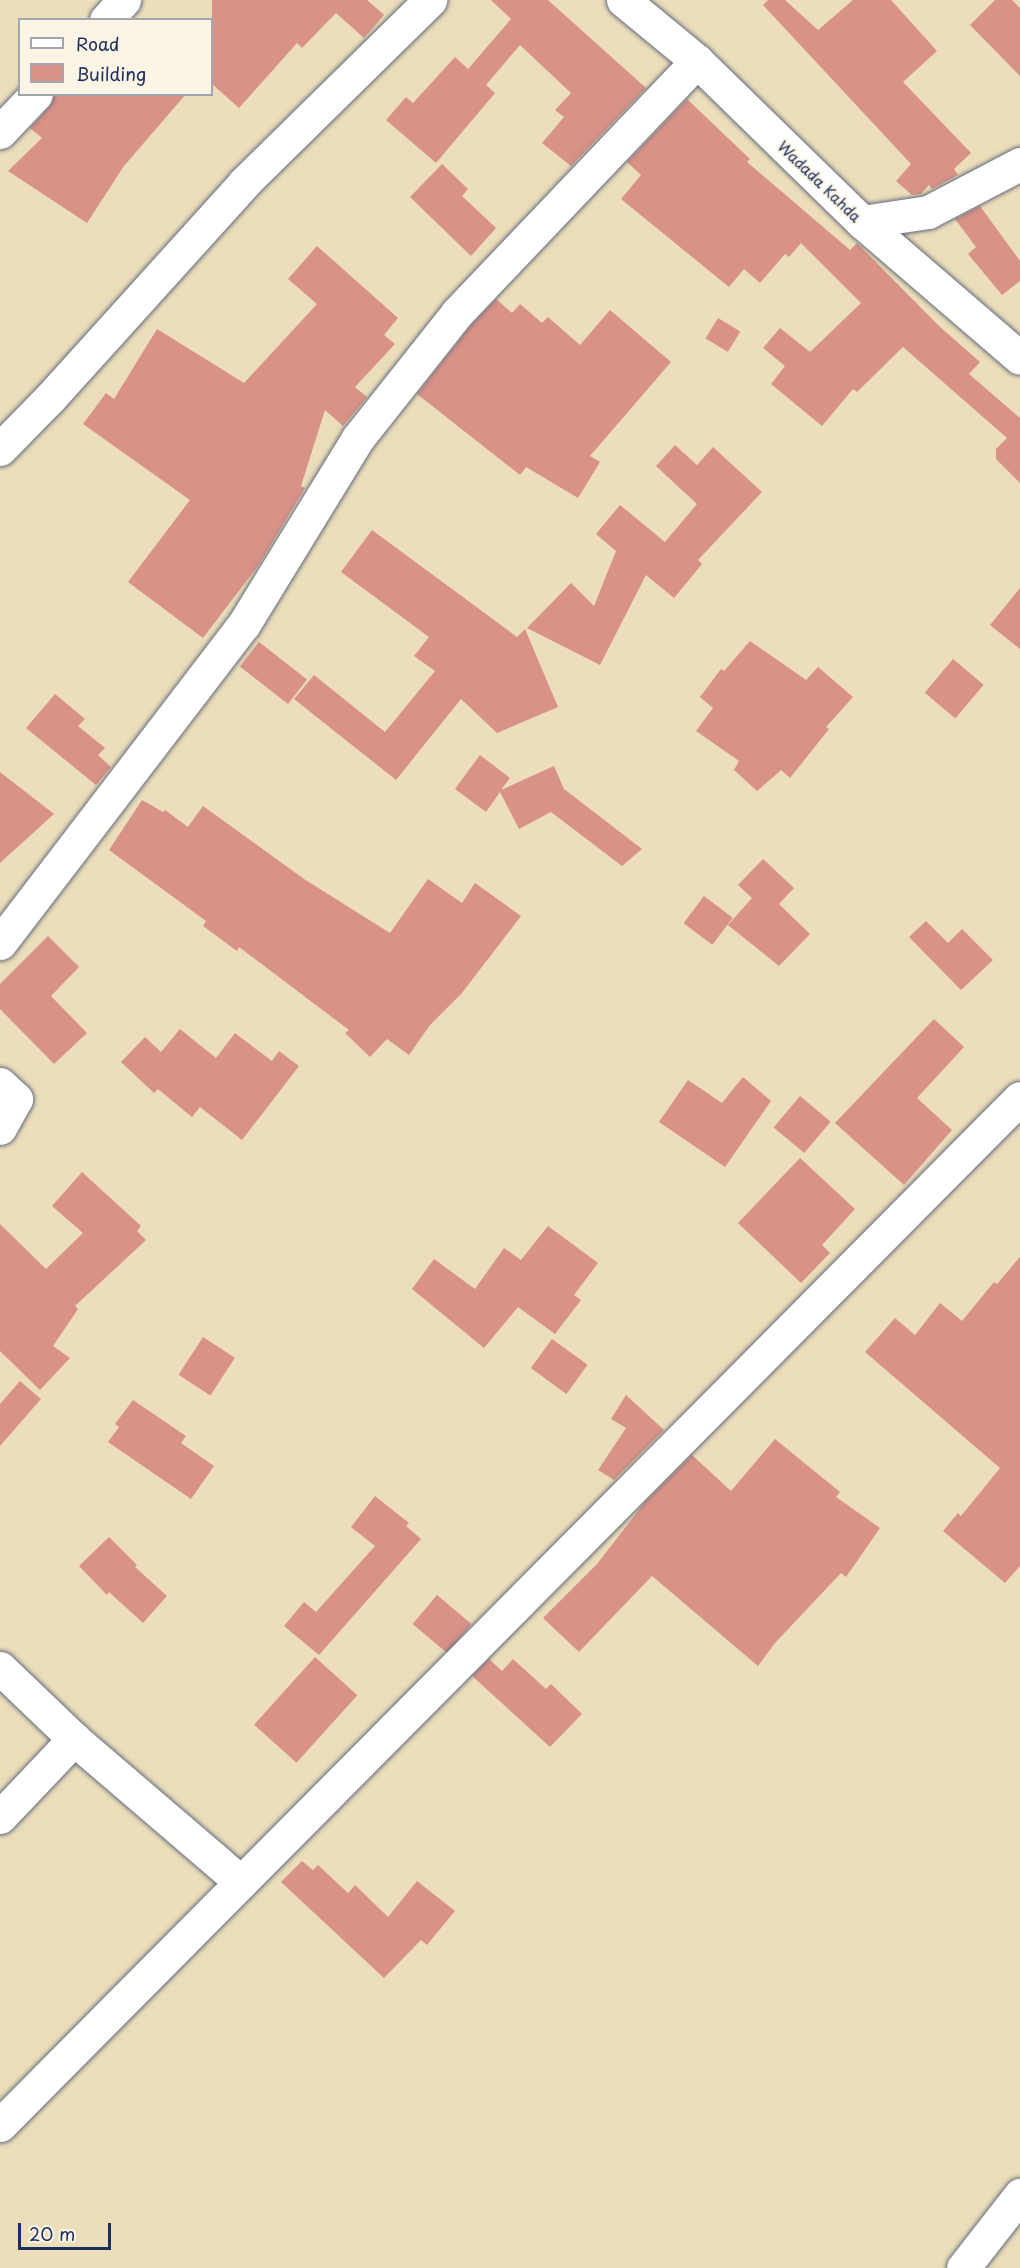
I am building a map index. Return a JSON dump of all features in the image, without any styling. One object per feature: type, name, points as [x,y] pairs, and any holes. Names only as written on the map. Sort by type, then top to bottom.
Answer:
[{"type":"street","points":[[108,18],[124,0]]},
{"type":"street","points":[[0,449],[50,398],[244,183],[430,0]]},
{"type":"street","name":"Wadada Kahda","points":[[623,0],[696,61],[862,222],[1020,358]]},
{"type":"street","points":[[0,943],[11,916],[244,624],[358,438],[457,313],[696,61]]},
{"type":"street","points":[[0,132],[34,96]]},
{"type":"street","points":[[862,222],[928,213],[1020,164]]},
{"type":"street","points":[[0,1084],[16,1099],[0,1128]]},
{"type":"street","points":[[0,2125],[1020,1098]]},
{"type":"street","points":[[0,1668],[74,1739],[241,1882]]},
{"type":"street","points":[[0,1817],[74,1739]]},
{"type":"street","points":[[963,2268],[1020,2195]]},
{"type":"building","points":[[212,0],[367,0],[384,15],[364,38],[336,13],[302,48],[297,43],[239,108],[213,85]]},
{"type":"building","points":[[491,0],[548,0],[646,88],[571,166],[542,143],[564,117],[555,110],[571,93],[520,45],[486,85],[495,93],[436,163],[386,120],[406,97],[413,103],[455,57],[468,69],[511,19]]},
{"type":"building","points":[[768,0],[785,0],[818,30],[853,0],[891,0],[937,51],[903,82],[971,153],[954,169],[958,175],[932,189],[929,185],[921,194],[912,195],[896,181],[911,164],[763,5]]},
{"type":"building","points":[[995,0],[1012,0],[1020,8],[1020,76],[970,25]]},
{"type":"building","points":[[53,96],[184,96],[124,166],[87,223],[8,171],[42,138],[30,128],[50,106]]},
{"type":"building","points":[[687,99],[750,159],[747,162],[850,250],[857,243],[939,326],[980,362],[969,374],[1020,418],[1020,483],[996,459],[996,449],[1007,438],[903,347],[857,392],[853,389],[822,426],[771,384],[785,366],[763,348],[780,328],[810,352],[861,303],[801,243],[789,257],[785,254],[760,283],[744,269],[729,287],[621,199],[641,175],[627,162]]},
{"type":"building","points":[[442,164],[468,189],[462,196],[496,228],[471,256],[410,197]]},
{"type":"building","points":[[980,206],[1020,261],[1020,281],[1002,295],[968,254],[976,247],[955,219]]},
{"type":"building","points":[[317,246],[398,318],[384,335],[395,344],[355,387],[367,397],[343,426],[325,410],[301,486],[305,488],[258,566],[203,638],[128,582],[190,500],[83,424],[106,393],[114,399],[157,329],[244,383],[317,304],[288,279]]},
{"type":"building","points":[[496,299],[512,313],[520,304],[542,323],[548,317],[580,345],[610,310],[671,362],[590,456],[600,462],[578,498],[526,467],[520,475],[417,394],[471,325]]},
{"type":"building","points":[[718,318],[740,331],[728,352],[706,339]]},
{"type":"building","points":[[675,445],[697,465],[713,447],[762,492],[698,560],[702,564],[674,598],[646,575],[600,665],[527,628],[571,583],[594,606],[616,551],[596,534],[620,505],[665,542],[697,504],[656,466]]},
{"type":"building","points":[[372,530],[517,637],[525,629],[558,707],[497,733],[461,699],[396,780],[294,699],[314,675],[385,732],[435,671],[414,656],[429,637],[341,572]]},
{"type":"building","points":[[1020,588],[1020,649],[990,625]]},
{"type":"building","points":[[750,641],[806,680],[818,667],[853,697],[826,727],[829,729],[790,778],[781,770],[757,791],[734,770],[739,761],[696,731],[713,708],[700,697],[721,669],[724,671]]},
{"type":"building","points":[[259,642],[307,680],[288,704],[240,666]]},
{"type":"building","points":[[953,659],[984,685],[955,718],[925,693]]},
{"type":"building","points":[[55,694],[85,719],[78,726],[105,748],[98,755],[111,767],[96,785],[26,728]]},
{"type":"building","points":[[480,755],[510,778],[501,790],[554,766],[564,789],[642,849],[622,866],[551,812],[519,829],[500,792],[486,812],[455,789]]},
{"type":"building","points":[[0,772],[54,814],[0,863]]},
{"type":"building","points":[[142,800],[163,812],[165,810],[188,827],[203,806],[304,879],[390,933],[428,879],[462,903],[475,883],[521,916],[462,993],[430,1025],[409,1055],[387,1039],[370,1057],[345,1033],[349,1030],[239,947],[237,951],[203,926],[206,921],[109,850]]},
{"type":"building","points":[[763,859],[794,888],[779,904],[810,934],[779,966],[728,925],[752,898],[738,885]]},
{"type":"building","points":[[704,896],[733,918],[712,945],[684,923]]},
{"type":"building","points":[[926,921],[948,943],[962,929],[993,960],[961,990],[909,937]]},
{"type":"building","points":[[48,936],[79,967],[51,996],[87,1033],[54,1064],[0,1009],[0,984]]},
{"type":"building","points":[[934,1019],[964,1047],[917,1098],[952,1130],[904,1185],[835,1123]]},
{"type":"building","points":[[180,1029],[216,1058],[235,1033],[272,1061],[279,1051],[299,1066],[242,1140],[200,1107],[192,1117],[158,1089],[154,1093],[121,1062],[145,1037],[161,1052]]},
{"type":"building","points":[[743,1077],[771,1101],[725,1167],[659,1122],[688,1080],[722,1103]]},
{"type":"building","points":[[800,1096],[831,1122],[804,1153],[774,1127]]},
{"type":"building","points":[[800,1158],[855,1209],[822,1245],[830,1253],[801,1283],[738,1223]]},
{"type":"building","points":[[82,1172],[141,1226],[137,1231],[146,1240],[75,1306],[78,1309],[53,1346],[70,1358],[40,1390],[0,1351],[0,1224],[46,1269],[83,1233],[52,1206]]},
{"type":"building","points":[[548,1226],[598,1263],[574,1295],[581,1300],[555,1334],[518,1307],[484,1348],[412,1289],[434,1259],[475,1289],[504,1248],[521,1260]]},
{"type":"building","points":[[1020,1257],[1020,1566],[1005,1583],[943,1531],[958,1513],[961,1516],[1000,1468],[865,1352],[895,1318],[915,1335],[940,1303],[962,1321],[994,1282],[997,1284]]},
{"type":"building","points":[[203,1337],[235,1358],[210,1395],[178,1375]]},
{"type":"building","points":[[552,1339],[588,1365],[566,1394],[531,1368]]},
{"type":"building","points":[[20,1381],[41,1399],[0,1446],[0,1404]]},
{"type":"building","points":[[626,1395],[664,1430],[614,1480],[598,1470],[626,1428],[611,1419]]},
{"type":"building","points":[[133,1400],[186,1436],[181,1443],[214,1466],[191,1499],[108,1442],[119,1427],[115,1424]]},
{"type":"building","points":[[775,1439],[840,1492],[836,1497],[880,1528],[846,1577],[841,1573],[775,1643],[758,1666],[652,1576],[579,1652],[543,1618],[597,1564],[645,1502],[692,1455],[731,1491]]},
{"type":"building","points":[[375,1496],[409,1523],[406,1526],[421,1539],[319,1655],[284,1626],[304,1602],[316,1612],[375,1546],[351,1527]]},
{"type":"building","points":[[109,1537],[137,1565],[135,1567],[167,1596],[143,1623],[109,1592],[107,1595],[79,1566]]},
{"type":"building","points":[[437,1595],[471,1624],[447,1653],[413,1624]]},
{"type":"building","points":[[315,1657],[357,1695],[296,1763],[254,1725]]},
{"type":"building","points":[[489,1659],[502,1671],[513,1659],[546,1689],[551,1684],[582,1714],[550,1747],[472,1676]]},
{"type":"building","points":[[302,1861],[313,1870],[318,1865],[348,1893],[355,1885],[388,1917],[417,1881],[455,1911],[427,1945],[421,1940],[384,1978],[281,1882]]}]
